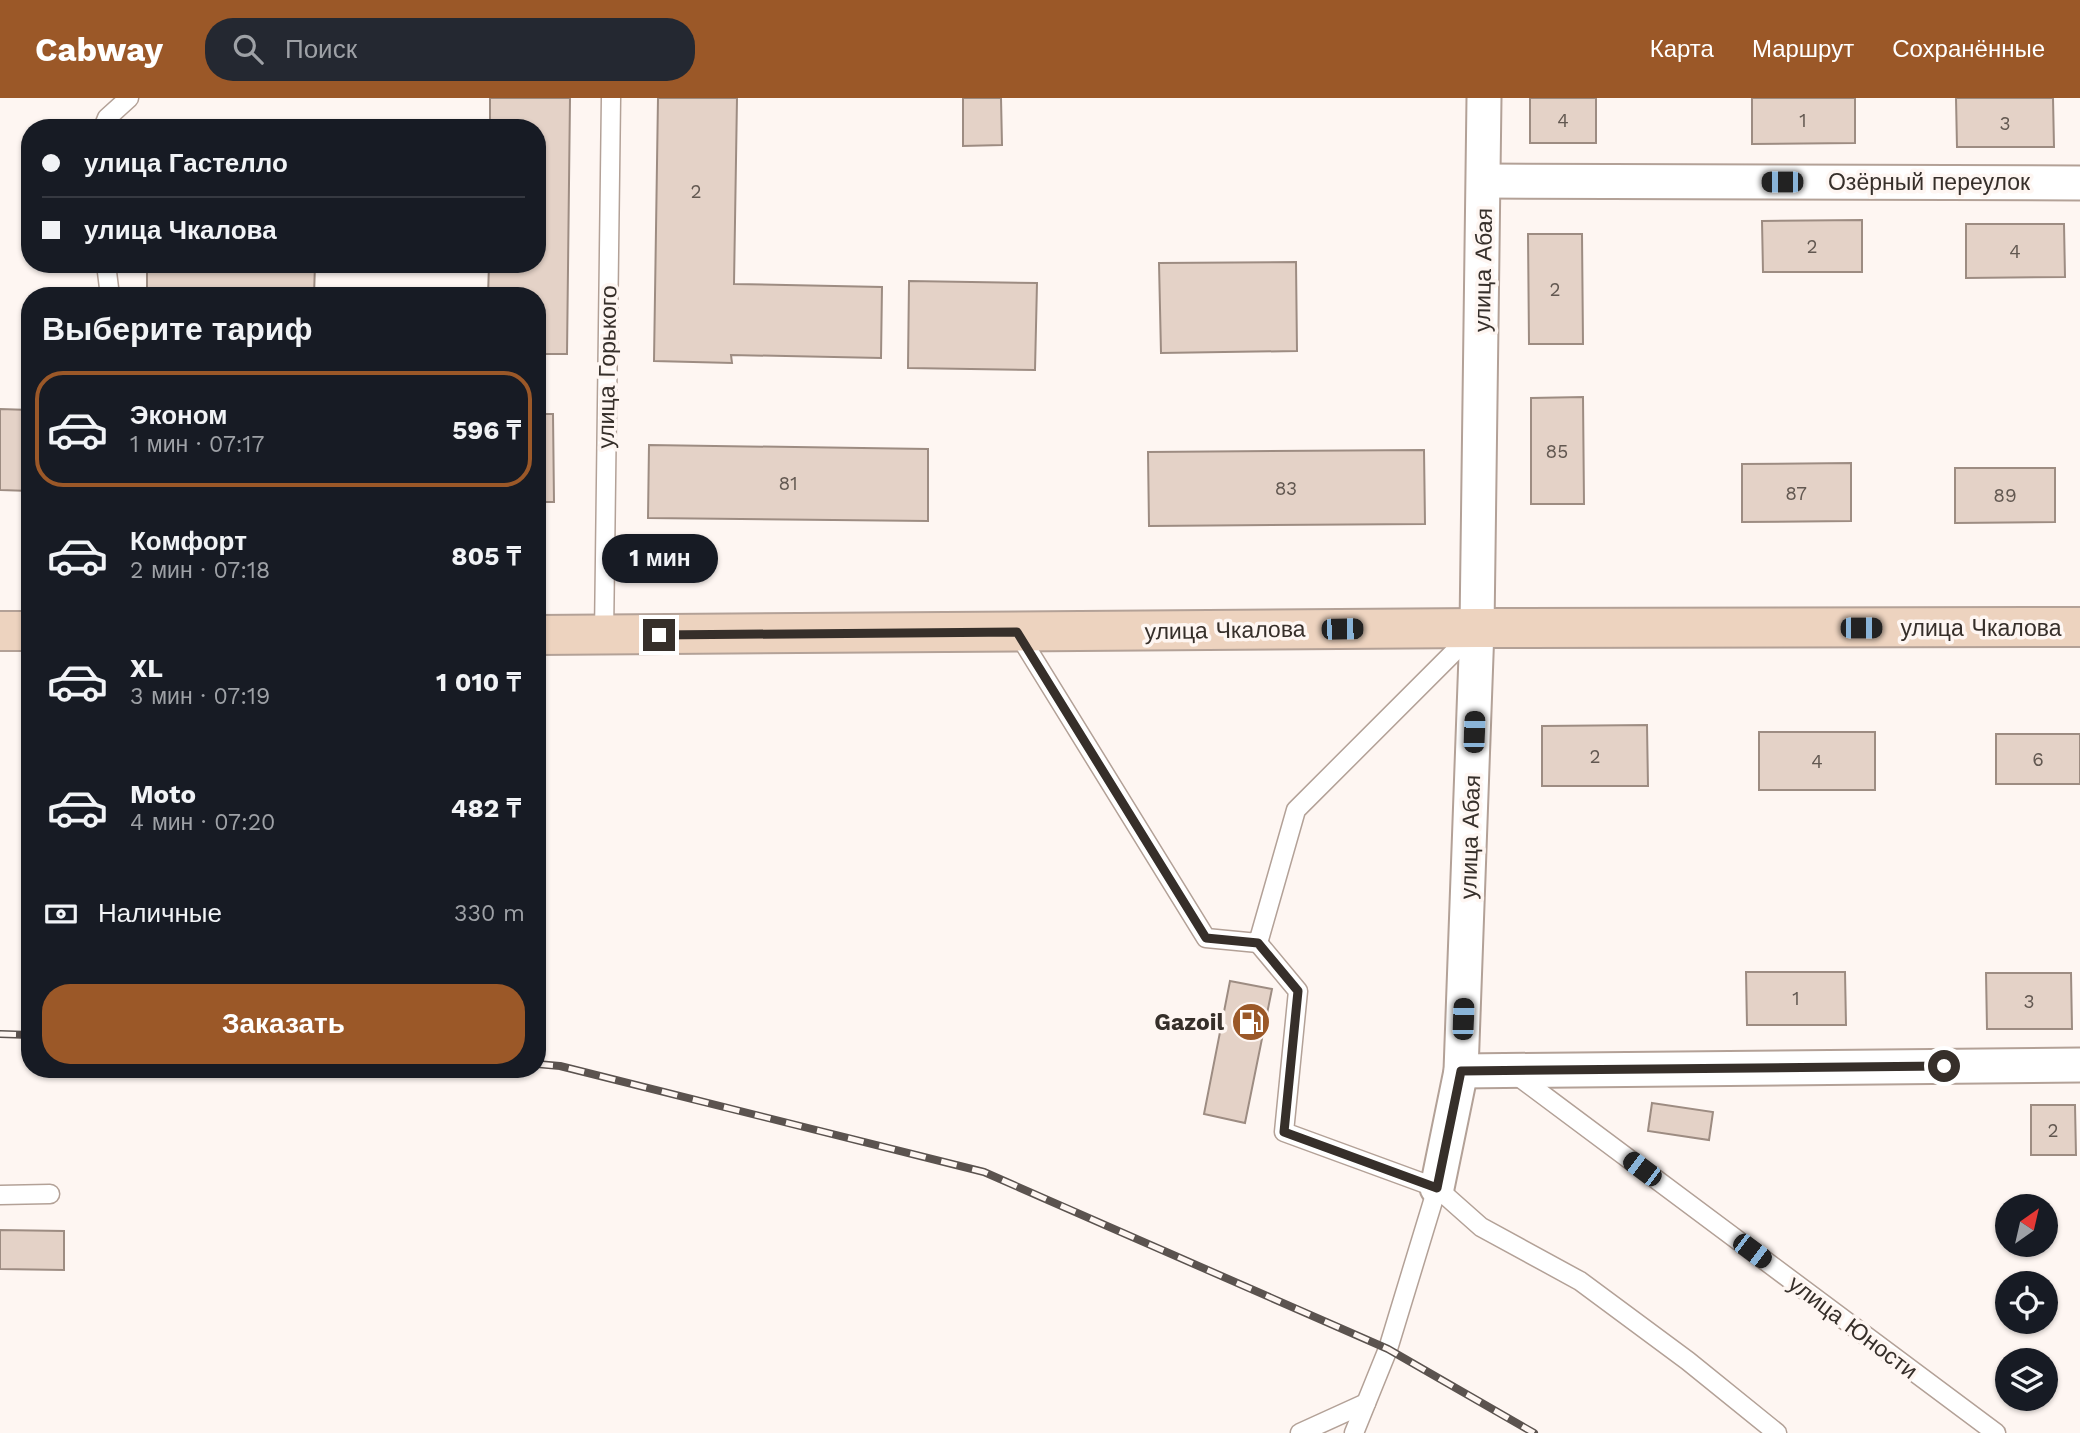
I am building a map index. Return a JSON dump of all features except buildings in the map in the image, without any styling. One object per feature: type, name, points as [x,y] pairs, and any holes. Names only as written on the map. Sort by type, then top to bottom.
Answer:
[{"type":"main road","name":"улица Чкалова","points":[[546,635],[1478,628],[2080,628]]},
{"type":"main road","points":[[0,631],[21,631]]},
{"type":"street","name":"улица Абая","points":[[1437,1188],[1461,1071],[1478,628],[1484,98]]},
{"type":"street","name":"Озёрный переулок","points":[[1485,181],[2080,183]]},
{"type":"street","points":[[1461,1071],[2080,1065]]},
{"type":"lane","points":[[107,119],[129,98]]},
{"type":"lane","name":"улица Горького","points":[[604,636],[611,98]]},
{"type":"lane","points":[[1258,943],[1296,810],[1478,628]]},
{"type":"lane","points":[[1017,632],[1206,938],[1258,943],[1298,991],[1284,1132],[1437,1188],[1481,1227],[1580,1281],[1688,1361],[1777,1433]]},
{"type":"lane","name":"улица Юности","points":[[1509,1070],[1996,1433]]},
{"type":"lane","name":"улица Абая","points":[[1354,1433],[1388,1349],[1437,1188]]},
{"type":"lane","points":[[0,1195],[50,1194]]},
{"type":"lane","points":[[1300,1433],[1366,1403]]},
{"type":"railway","points":[[0,1034],[21,1035]]},
{"type":"railway","points":[[546,1065],[560,1066],[984,1172],[1388,1349],[1534,1433]]},
{"type":"place","name":"Gazoil","points":[[1251,1022]]},
{"type":"route","points":[[659,635],[1017,632],[1206,938],[1258,943],[1298,991],[1284,1132],[1437,1188],[1461,1071],[1944,1066]]}]
